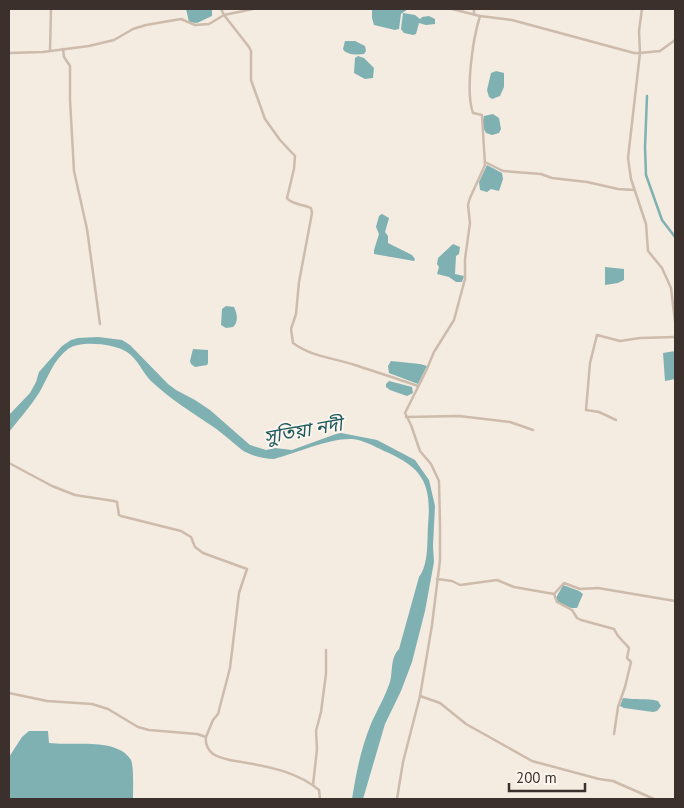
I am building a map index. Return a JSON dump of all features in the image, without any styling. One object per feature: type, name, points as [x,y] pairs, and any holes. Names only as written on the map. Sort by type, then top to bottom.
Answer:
[{"type":"street","points":[[50,9],[50,51]]},
{"type":"street","points":[[221,9],[249,47],[251,80],[265,120],[280,140],[296,156],[287,198],[289,201],[307,206],[312,213],[299,282],[296,314],[291,329],[293,343],[315,355],[355,365],[418,386]]},
{"type":"street","points":[[9,53],[50,51],[98,45],[114,40],[129,31],[146,25],[181,19],[195,25],[209,24],[224,15],[253,9]]},
{"type":"street","points":[[452,9],[480,16],[512,20],[612,48],[640,53],[660,51],[675,40]]},
{"type":"street","points":[[474,9],[474,14]]},
{"type":"street","points":[[642,9],[639,31],[640,53],[628,158],[634,190],[646,224],[648,251],[662,268],[673,292],[675,321]]},
{"type":"street","points":[[397,799],[402,762],[420,696],[432,624],[440,526],[439,481],[431,464],[420,451],[405,413],[434,352],[454,320],[466,279],[465,258],[470,223],[468,205],[485,165],[482,115],[473,113],[471,107],[470,79],[476,29],[480,16]]},
{"type":"street","points":[[63,48],[64,57],[70,66],[69,92],[74,171],[88,235],[100,324]]},
{"type":"street","points":[[484,161],[503,170],[541,174],[552,178],[634,190]]},
{"type":"street","points":[[616,420],[599,412],[586,410],[590,363],[597,335],[620,341],[640,338],[675,337]]},
{"type":"street","points":[[406,417],[460,416],[510,422],[533,430]]},
{"type":"street","points":[[9,463],[68,493],[87,498],[114,501],[118,505],[119,515],[181,531],[191,537],[195,547],[203,554],[247,569],[239,593],[230,668],[218,714],[213,720],[206,737],[206,746],[214,754],[278,770],[301,778],[319,790],[320,799]]},
{"type":"street","points":[[437,579],[452,581],[460,585],[497,580],[514,587],[554,594]]},
{"type":"street","points":[[554,594],[564,583],[580,589],[598,588],[675,601]]},
{"type":"street","points":[[554,594],[557,602],[572,610],[577,618],[614,629],[618,638],[625,642],[629,648],[627,658],[631,662],[626,687],[618,707],[614,734]]},
{"type":"street","points":[[313,786],[318,749],[316,731],[321,712],[326,674],[326,650]]},
{"type":"street","points":[[9,693],[48,701],[92,704],[108,709],[138,727],[158,731],[197,734],[206,737]]},
{"type":"street","points":[[420,696],[440,703],[466,724],[532,761],[613,782],[654,799]]},
{"type":"water","points":[[186,9],[212,9],[212,16],[197,23],[189,22]]},
{"type":"water","points":[[372,9],[408,9],[401,14],[399,29],[395,30],[374,25]]},
{"type":"water","points":[[403,13],[415,15],[420,19],[429,16],[435,19],[435,24],[426,25],[419,23],[416,34],[404,33],[401,29]]},
{"type":"water","points":[[345,41],[355,41],[365,46],[366,51],[364,54],[352,54],[344,51]]},
{"type":"water","points":[[358,56],[364,58],[374,68],[373,78],[365,79],[354,73],[355,58]]},
{"type":"water","points":[[496,71],[504,73],[504,87],[500,96],[492,99],[489,97],[487,90],[491,73]]},
{"type":"water","points":[[493,114],[499,118],[501,129],[499,133],[492,135],[486,133],[483,120],[484,116]]},
{"type":"water","points":[[487,165],[502,173],[503,179],[499,191],[491,189],[487,192],[480,190],[479,182]]},
{"type":"water","points":[[382,214],[389,218],[385,232],[388,236],[388,243],[412,255],[415,259],[414,261],[374,254],[379,234],[376,227],[379,216]]},
{"type":"water","points":[[453,244],[460,247],[459,254],[456,256],[455,274],[464,276],[462,282],[456,282],[449,277],[437,274],[439,267],[437,264],[438,258]]},
{"type":"water","points":[[605,267],[624,269],[624,280],[605,285]]},
{"type":"water","points":[[226,306],[234,307],[236,312],[237,320],[233,327],[226,328],[221,325],[222,309]]},
{"type":"water","points":[[98,337],[122,340],[130,345],[168,384],[210,410],[250,445],[266,450],[275,448],[292,450],[341,433],[377,440],[415,460],[429,480],[435,506],[434,562],[425,611],[412,662],[385,724],[363,799],[352,799],[357,771],[367,733],[390,682],[393,660],[399,649],[419,577],[426,559],[429,510],[426,487],[422,478],[416,470],[397,457],[368,443],[352,439],[323,443],[274,459],[250,454],[159,388],[148,378],[134,358],[127,352],[98,344],[74,346],[63,353],[36,398],[9,432],[9,415],[30,393],[39,372],[62,346],[78,338]]},
{"type":"water","points":[[193,349],[208,350],[207,365],[195,367],[191,364]]},
{"type":"water","points":[[675,351],[675,379],[665,381],[663,353]]},
{"type":"water","points":[[391,361],[427,366],[418,384],[389,373],[388,366]]},
{"type":"water","points":[[389,381],[412,387],[413,393],[407,396],[390,390],[386,387]]},
{"type":"water","points":[[563,585],[583,594],[577,608],[571,608],[558,602],[556,598]]},
{"type":"water","points":[[623,698],[654,700],[658,701],[661,706],[657,711],[653,712],[624,708],[620,706]]},
{"type":"water","points":[[29,731],[48,731],[49,743],[105,745],[125,753],[132,763],[133,799],[9,799],[9,757],[22,737]]},
{"type":"waterway","points":[[647,96],[646,175],[662,220],[675,237]]},
{"type":"water label","name":"সুতিয়া নদী","points":[[303,430]]}]
